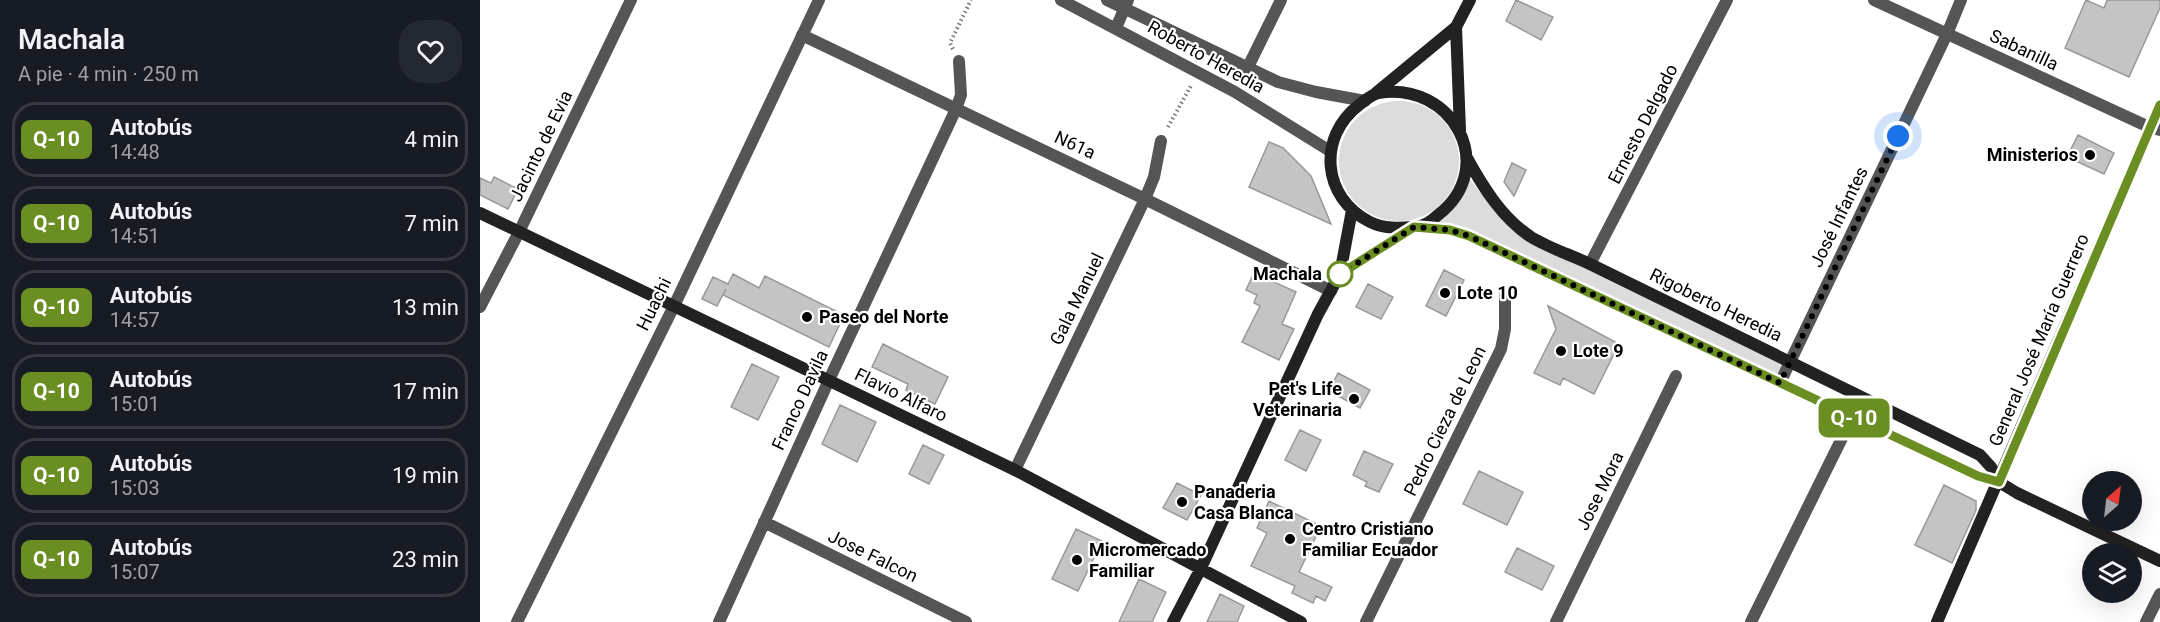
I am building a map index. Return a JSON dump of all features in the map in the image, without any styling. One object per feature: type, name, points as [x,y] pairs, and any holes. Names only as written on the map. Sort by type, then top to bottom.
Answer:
[{"type":"main road","points":[[1376,93],[1456,27],[1470,0]]},
{"type":"main road","points":[[1456,27],[1460,130]]},
{"type":"main road","name":"Rigoberto Heredia","points":[[1999,482],[1991,467],[1980,455],[1590,264],[1532,238],[1519,228],[1484,189],[1467,158],[1460,130],[1446,112],[1428,99],[1406,92],[1376,93],[1348,113],[1336,131],[1330,151],[1331,173],[1338,193],[1352,210],[1371,222],[1392,228],[1419,226],[1450,230],[1469,236],[1978,476],[1999,482],[2017,493],[2160,561]]},
{"type":"main road","name":"General José María Guerrero","points":[[1937,622],[2155,129],[2160,105]]},
{"type":"main road","name":"Rigoberto Heredia","points":[[1419,226],[1447,208],[1459,193],[1465,176],[1467,158]]},
{"type":"main road","points":[[1173,622],[1201,568],[1318,314],[1340,274],[1352,210]]},
{"type":"main road","name":"Flavio Alfaro","points":[[480,213],[1015,470],[1301,622]]},
{"type":"main road","points":[[1340,274],[1419,226]]},
{"type":"street","name":"Jacinto de Evia","points":[[480,307],[632,0]]},
{"type":"street","name":"Huachi","points":[[517,622],[674,306],[819,0]]},
{"type":"street","name":"Roberto Heredia","points":[[1061,0],[1264,109],[1330,151]]},
{"type":"street","name":"Roberto Heredia","points":[[1107,0],[1126,4],[1247,69],[1278,82],[1316,92],[1365,100]]},
{"type":"street","points":[[1247,69],[1281,0]]},
{"type":"street","name":"Ernesto Delgado","points":[[1590,264],[1727,0]]},
{"type":"street","name":"Sabanilla","points":[[1874,0],[2155,129]]},
{"type":"street","name":"José Infantes","points":[[1780,383],[1947,34],[1961,0]]},
{"type":"street","points":[[1116,28],[1126,4]]},
{"type":"street","name":"N61a","points":[[802,35],[1331,291]]},
{"type":"street","name":"Franco Davila","points":[[719,622],[956,109],[961,95],[959,61]]},
{"type":"street","name":"Gala Manuel","points":[[1015,470],[1145,199],[1154,177],[1161,141]]},
{"type":"street","name":"Pedro Cieza de Leon","points":[[1366,622],[1501,349],[1505,295]]},
{"type":"street","name":"Jose Mora","points":[[1556,622],[1676,376]]},
{"type":"street","points":[[1751,622],[1844,434]]},
{"type":"street","name":"Jose Falcon","points":[[764,522],[966,622]]},
{"type":"street","points":[[2146,622],[2160,594]]},
{"type":"path","points":[[959,61],[950,43],[971,0]]},
{"type":"path","points":[[1161,141],[1198,72]]},
{"type":"shaded area","points":[[1399,101],[1422,105],[1442,118],[1455,138],[1459,161],[1455,184],[1442,204],[1422,217],[1399,221],[1376,217],[1356,204],[1343,184],[1339,161],[1343,138],[1356,118],[1376,105]]},
{"type":"shaded area","points":[[1469,178],[1522,235],[1785,362],[1776,377],[1434,222],[1457,204]]},
{"type":"building","points":[[1516,0],[1553,17],[1541,40],[1506,21]]},
{"type":"building","points":[[2086,0],[2104,8],[2107,0],[2160,0],[2160,8],[2129,77],[2065,48]]},
{"type":"building","name":"Ministerios","points":[[2078,135],[2114,153],[2104,174],[2067,157]]},
{"type":"building","points":[[1269,142],[1283,148],[1311,176],[1331,224],[1249,187]]},
{"type":"building","points":[[1512,163],[1526,170],[1514,196],[1504,182]]},
{"type":"building","points":[[494,177],[518,189],[508,209],[480,195],[480,178],[491,183]]},
{"type":"building","name":"Lote 10","points":[[1444,270],[1464,280],[1446,316],[1426,306]]},
{"type":"building","points":[[1254,273],[1296,292],[1282,324],[1294,329],[1279,360],[1242,342],[1260,306],[1254,303],[1257,295],[1246,290]]},
{"type":"building","points":[[733,274],[759,288],[765,276],[844,315],[829,347],[723,295],[726,289],[717,306],[702,299],[713,277],[728,284]]},
{"type":"building","points":[[1368,284],[1393,297],[1381,319],[1356,307]]},
{"type":"building","points":[[1548,306],[1619,344],[1594,394],[1563,378],[1560,385],[1534,373],[1556,329]]},
{"type":"building","points":[[883,344],[948,377],[935,404],[906,390],[908,384],[872,367]]},
{"type":"building","points":[[752,364],[779,377],[758,420],[731,407]]},
{"type":"building","name":"Pet's Life Veterinaria","points":[[1338,373],[1370,390],[1360,408],[1329,391]]},
{"type":"building","points":[[840,405],[876,422],[857,462],[822,444]]},
{"type":"building","points":[[1300,430],[1321,440],[1306,471],[1285,460]]},
{"type":"building","points":[[923,445],[944,455],[929,484],[909,474]]},
{"type":"building","points":[[1364,451],[1393,464],[1379,492],[1365,486],[1367,482],[1353,475]]},
{"type":"building","points":[[1479,471],[1523,492],[1507,525],[1463,504]]},
{"type":"building","name":"Panaderia Casa Blanca","points":[[1177,483],[1201,495],[1187,520],[1163,508]]},
{"type":"building","points":[[1944,485],[1976,501],[1976,510],[1952,563],[1915,545]]},
{"type":"building","name":"Centro Cristiano Familiar Ecuador","points":[[1269,501],[1321,526],[1299,572],[1332,587],[1325,601],[1316,596],[1313,603],[1292,593],[1295,586],[1251,566],[1267,533],[1257,528]]},
{"type":"building","name":"Micromercado Familiar","points":[[1076,529],[1102,541],[1078,591],[1052,579]]},
{"type":"building","points":[[1517,548],[1554,566],[1542,590],[1505,572]]},
{"type":"building","points":[[1139,579],[1166,592],[1152,622],[1119,622]]},
{"type":"building","points":[[1220,594],[1244,606],[1237,622],[1207,622]]},
{"type":"bus line","name":"Q-10","points":[[1340,274],[1414,227],[1424,226],[1450,230],[1469,236],[1984,479],[1999,482],[2160,105]]},
{"type":"place","name":"Ministerios","points":[[2090,155]]},
{"type":"place","name":"Machala","points":[[1340,274]]},
{"type":"place","name":"Lote 10","points":[[1445,293]]},
{"type":"place","name":"Paseo del Norte","points":[[807,317]]},
{"type":"place","name":"Lote 9","points":[[1561,351]]},
{"type":"place","name":"Pet's Life Veterinaria","points":[[1354,399]]},
{"type":"place","name":"Panaderia Casa Blanca","points":[[1182,502]]},
{"type":"place","name":"Centro Cristiano Familiar Ecuador","points":[[1290,539]]},
{"type":"place","name":"Micromercado Familiar","points":[[1077,560]]},
{"type":"route","points":[[1340,274],[1414,227],[1424,226],[1450,230],[1469,236],[1780,383],[1898,136]]}]
